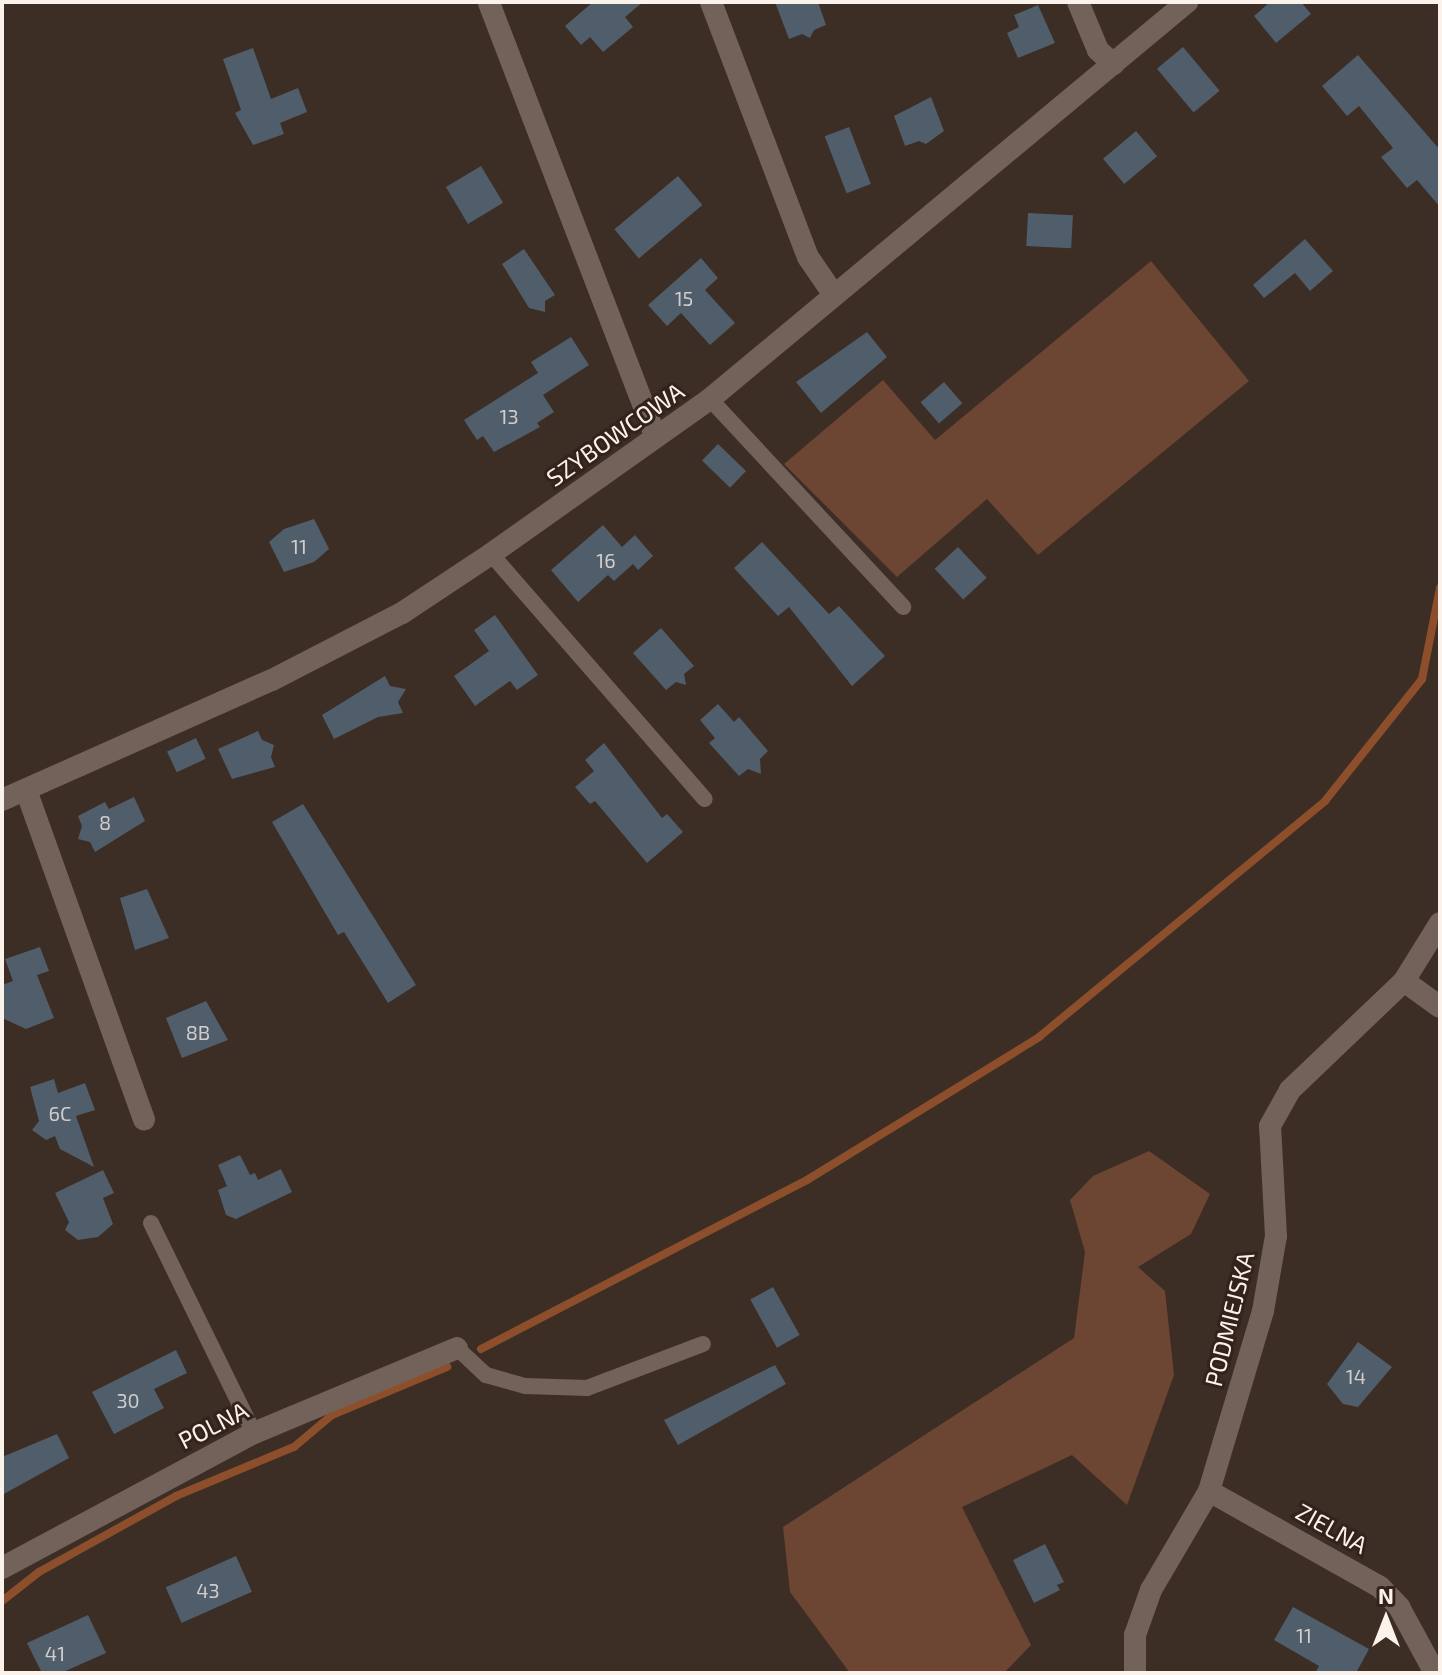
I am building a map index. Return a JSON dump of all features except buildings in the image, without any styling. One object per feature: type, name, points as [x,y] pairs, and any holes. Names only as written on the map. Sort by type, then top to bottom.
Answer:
[{"type":"street","points":[[711,2],[808,257],[834,295]]},
{"type":"street","points":[[1078,2],[1098,50],[1113,64]]},
{"type":"street","name":"SZYBOWCOWA","points":[[2,800],[272,680],[402,613],[491,554],[710,399],[1187,2]]},
{"type":"street","points":[[489,3],[656,437]]},
{"type":"street","points":[[26,790],[144,1120]]},
{"type":"street","name":"PODMIEJSKA","points":[[1135,1673],[1135,1635],[1151,1590],[1209,1491],[1263,1311],[1276,1236],[1270,1126],[1290,1090],[1404,981],[1440,923]]},
{"type":"street","points":[[1404,981],[1440,1007]]},
{"type":"street","name":"POLNA","points":[[2,1568],[254,1433],[457,1348]]},
{"type":"street","name":"ZIELNA","points":[[1209,1491],[1380,1587],[1399,1607],[1435,1673]]},
{"type":"lane","points":[[710,399],[903,607]]},
{"type":"lane","points":[[491,554],[705,799]]},
{"type":"lane","points":[[151,1223],[254,1433]]},
{"type":"lane","points":[[457,1348],[486,1375],[525,1386],[587,1388],[703,1344]]},
{"type":"shaded area","points":[[1151,261],[1249,381],[1038,555],[987,499],[897,577],[784,464],[883,380],[935,440]]},
{"type":"shaded area","points":[[1149,1151],[1210,1194],[1191,1234],[1138,1267],[1165,1291],[1174,1375],[1127,1505],[1072,1455],[962,1507],[1031,1645],[1004,1673],[850,1673],[790,1592],[783,1527],[1074,1338],[1085,1252],[1070,1200],[1093,1176]]},
{"type":"waterway","points":[[481,1349],[807,1180],[1039,1037],[1325,801],[1422,679],[1440,588]]},
{"type":"waterway","points":[[2,1601],[39,1572],[176,1496],[294,1447],[332,1415],[447,1367]]}]
